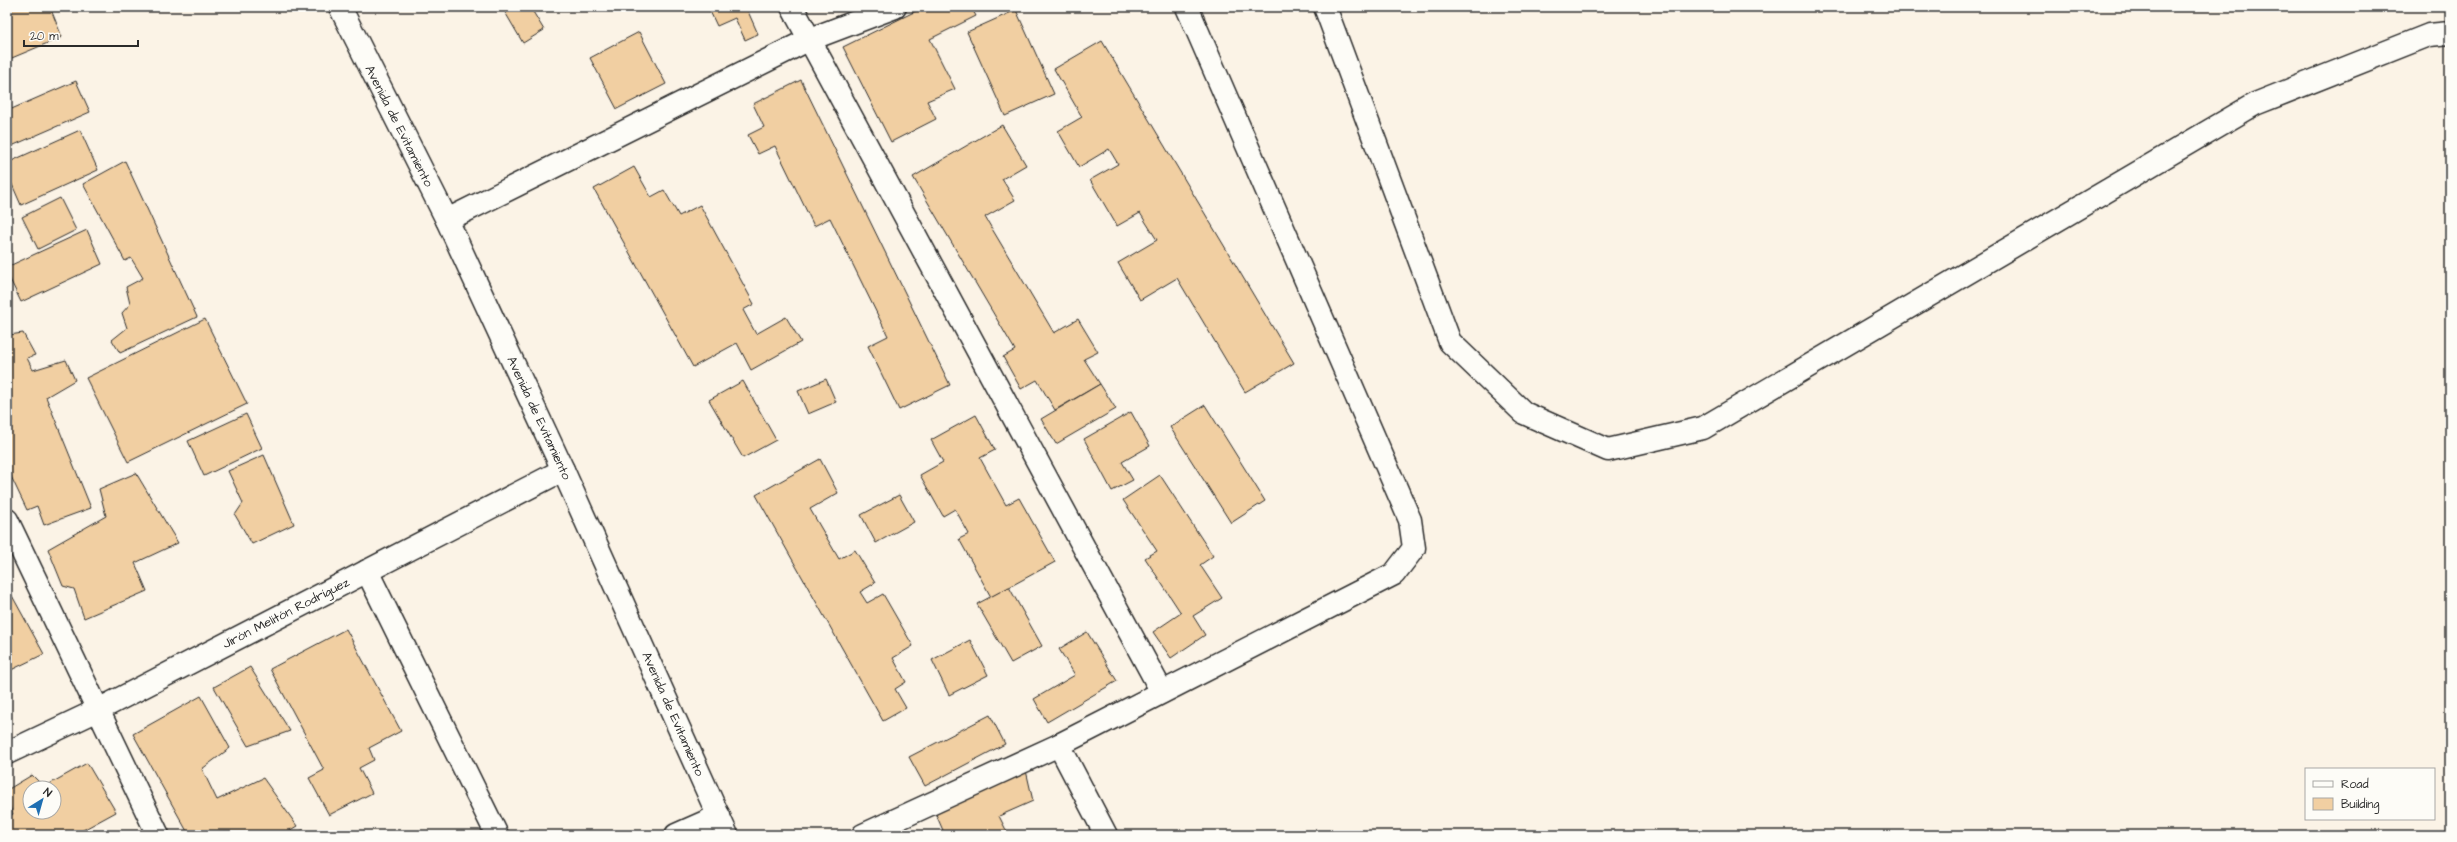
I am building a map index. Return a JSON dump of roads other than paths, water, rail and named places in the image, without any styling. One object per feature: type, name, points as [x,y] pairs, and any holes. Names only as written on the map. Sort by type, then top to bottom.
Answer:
[{"type":"street","name":"Avenida de Evitamiento","points":[[340,7],[447,220],[563,470],[723,825]]},
{"type":"street","points":[[792,7],[808,40],[1162,692]]},
{"type":"street","points":[[447,220],[808,40],[896,7]]},
{"type":"street","points":[[863,835],[1059,745],[1394,574],[1414,548],[1410,520],[1187,7]]},
{"type":"street","points":[[1325,7],[1450,342],[1524,413],[1608,450],[1703,428],[2255,104],[2428,35],[2450,33]]},
{"type":"street","name":"Jirón Melitón Rodríguez","points":[[7,753],[98,710],[563,470]]},
{"type":"street","points":[[7,520],[158,835]]},
{"type":"street","points":[[367,571],[497,835]]},
{"type":"street","points":[[1059,745],[1106,835]]},
{"type":"street","points":[[676,835],[723,825]]}]
